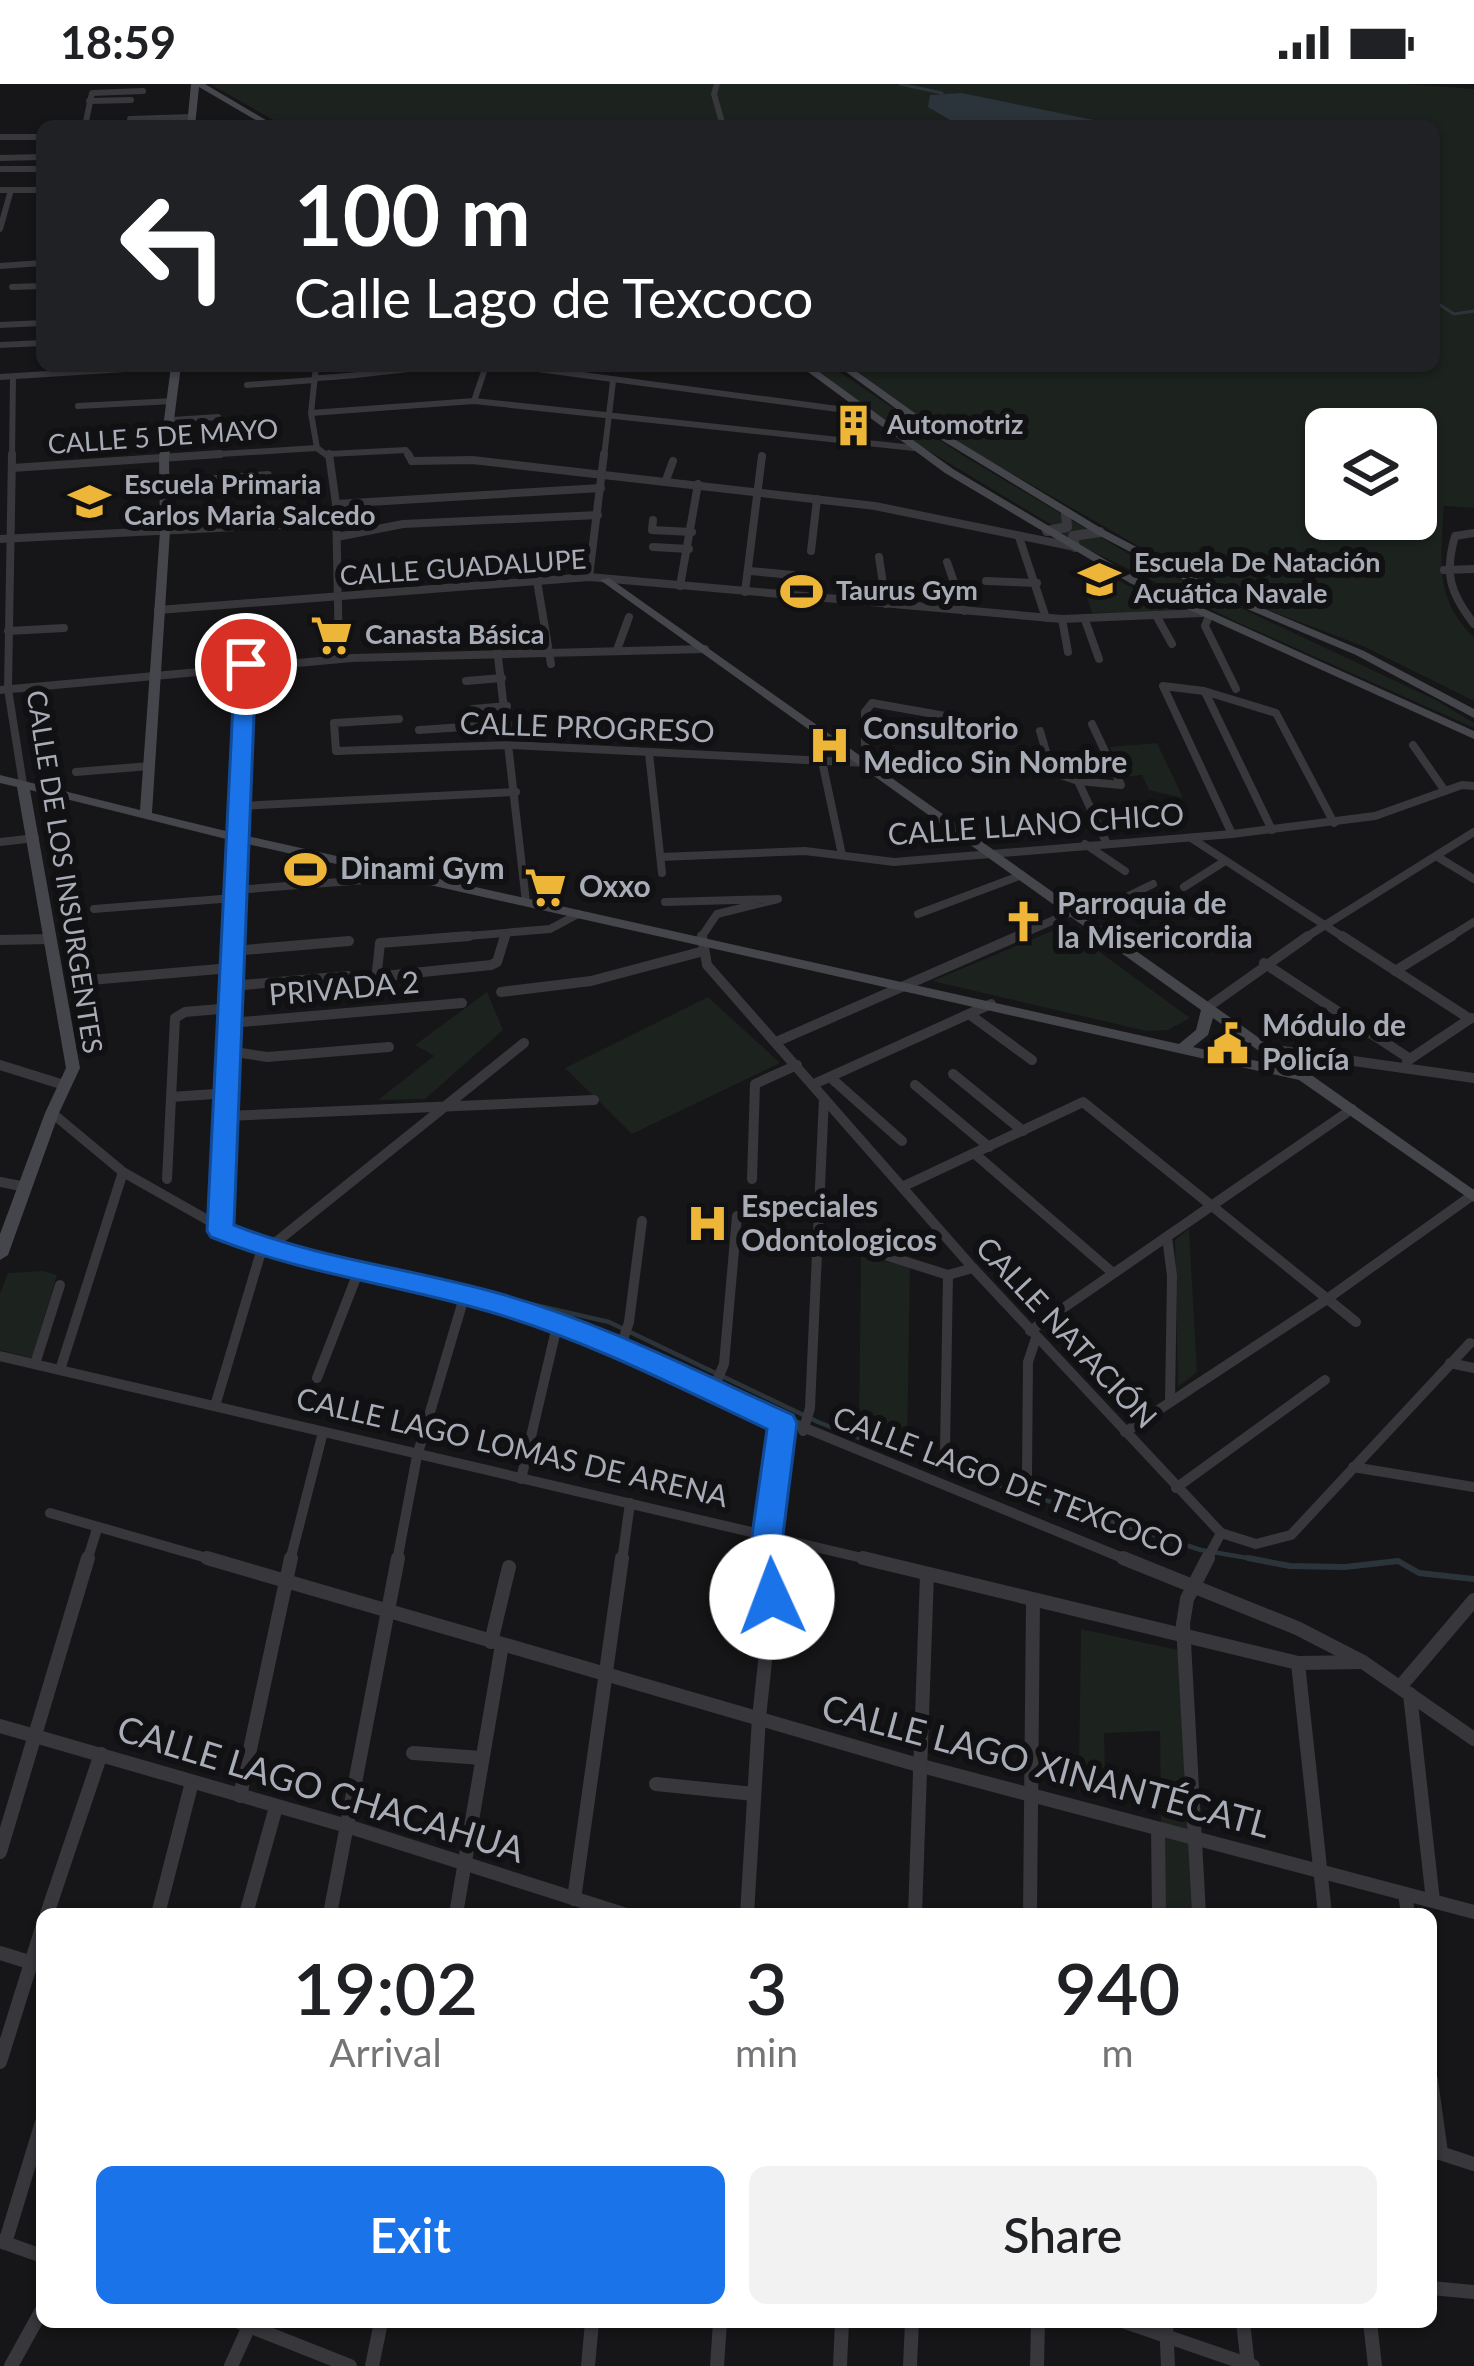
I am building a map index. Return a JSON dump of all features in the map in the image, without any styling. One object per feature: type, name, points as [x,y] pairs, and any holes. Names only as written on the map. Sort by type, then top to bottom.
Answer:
[{"type":"main road","points":[[191,120],[197,84],[261,120]]},
{"type":"main road","points":[[146,815],[165,530],[164,458],[174,372]]},
{"type":"main road","points":[[813,372],[914,448],[1075,547],[1205,615],[1474,735]]},
{"type":"main road","points":[[850,372],[878,395],[1100,532],[1223,596],[1360,653],[1474,714]]},
{"type":"main road","points":[[605,580],[1473,1196]]},
{"type":"main road","points":[[0,782],[700,946],[991,1004],[1307,1077]]},
{"type":"main road","name":"CALLE DE LOS INSURGENTES","points":[[29,789],[73,1061],[64,1085]]},
{"type":"main road","points":[[1185,1046],[1203,1032],[1208,1007]]},
{"type":"main road","points":[[0,1255],[64,1085]]},
{"type":"street","points":[[717,84],[714,94],[721,120]]},
{"type":"street","points":[[86,120],[93,92],[143,91]]},
{"type":"street","points":[[89,101],[131,100]]},
{"type":"street","points":[[130,119],[150,120]]},
{"type":"street","points":[[0,137],[36,136]]},
{"type":"street","points":[[0,158],[36,157]]},
{"type":"street","points":[[0,169],[36,169]]},
{"type":"street","points":[[0,190],[36,190]]},
{"type":"street","points":[[0,229],[11,190]]},
{"type":"street","points":[[0,266],[36,263]]},
{"type":"street","points":[[12,287],[36,286]]},
{"type":"street","points":[[36,323],[2,325],[0,341],[36,343]]},
{"type":"street","points":[[0,377],[47,372]]},
{"type":"street","points":[[316,372],[311,413],[317,448],[329,454],[403,449],[409,451],[413,472]]},
{"type":"street","points":[[247,385],[367,377],[381,372]]},
{"type":"street","points":[[474,401],[484,372]]},
{"type":"street","points":[[569,372],[868,412]]},
{"type":"street","points":[[600,378],[602,372]]},
{"type":"street","name":"CALLE DE LOS INSURGENTES","points":[[14,377],[4,538],[8,631],[4,690],[29,789]]},
{"type":"street","points":[[590,577],[613,380]]},
{"type":"street","points":[[768,399],[770,386]]},
{"type":"street","points":[[78,406],[172,400]]},
{"type":"street","points":[[311,413],[474,401],[914,448]]},
{"type":"street","points":[[446,418],[448,403]]},
{"type":"street","points":[[172,420],[218,416]]},
{"type":"street","points":[[470,442],[472,460]]},
{"type":"street","name":"CALLE 5 DE MAYO","points":[[11,468],[317,448]]},
{"type":"street","points":[[329,454],[336,504],[334,597],[339,657]]},
{"type":"street","points":[[745,592],[762,456]]},
{"type":"street","points":[[412,461],[472,460],[601,472],[896,509],[1075,547]]},
{"type":"street","points":[[666,480],[673,461]]},
{"type":"street","points":[[164,484],[268,475]]},
{"type":"street","points":[[680,586],[698,484]]},
{"type":"street","points":[[336,504],[601,488]]},
{"type":"street","points":[[811,551],[817,499]]},
{"type":"street","points":[[1047,531],[1067,527],[1066,513]]},
{"type":"street","points":[[337,537],[403,524],[598,515]]},
{"type":"street","points":[[653,520],[652,530],[692,532]]},
{"type":"street","points":[[4,538],[336,522]]},
{"type":"street","points":[[1075,547],[1071,539],[1077,534],[1100,532]]},
{"type":"street","points":[[1474,533],[1455,536],[1444,570],[1455,599],[1474,624]]},
{"type":"street","points":[[1019,537],[1046,618]]},
{"type":"street","points":[[653,547],[689,550]]},
{"type":"street","points":[[879,557],[886,604]]},
{"type":"street","points":[[947,562],[964,611]]},
{"type":"street","points":[[1444,570],[1474,569]]},
{"type":"street","points":[[750,571],[793,575]]},
{"type":"street","name":"CALLE GUADALUPE","points":[[158,610],[590,577],[1062,620],[1205,615]]},
{"type":"street","points":[[537,581],[551,664]]},
{"type":"street","points":[[986,581],[1037,583]]},
{"type":"street","points":[[1455,599],[1474,598]]},
{"type":"street","points":[[1205,615],[1205,626],[1236,689]]},
{"type":"street","points":[[618,647],[629,617]]},
{"type":"street","points":[[1157,617],[1172,644]]},
{"type":"street","points":[[1062,620],[1068,652]]},
{"type":"street","points":[[1085,620],[1099,659]]},
{"type":"street","points":[[8,631],[64,628]]},
{"type":"street","points":[[4,690],[339,657],[548,646],[705,649]]},
{"type":"street","points":[[497,648],[526,902]]},
{"type":"street","points":[[220,1231],[246,664]]},
{"type":"street","points":[[466,681],[502,678]]},
{"type":"street","points":[[1232,834],[1164,685],[1278,715],[1334,823]]},
{"type":"street","points":[[1204,692],[1272,830]]},
{"type":"street","points":[[865,763],[869,705],[882,702],[951,717]]},
{"type":"street","points":[[473,709],[507,706]]},
{"type":"street","name":"CALLE PROGRESO","points":[[399,718],[334,723],[336,751],[511,745],[865,763]]},
{"type":"street","points":[[418,730],[509,724]]},
{"type":"street","points":[[1040,731],[1052,772],[1078,781],[1122,784],[1092,724]]},
{"type":"street","points":[[1414,745],[1445,791]]},
{"type":"street","points":[[650,753],[662,873]]},
{"type":"street","points":[[822,761],[842,855]]},
{"type":"street","points":[[76,772],[150,766]]},
{"type":"street","points":[[1078,781],[1106,842]]},
{"type":"street","name":"CALLE LLANO CHICO","points":[[661,857],[784,850],[885,862],[1191,838],[1384,814],[1470,785]]},
{"type":"street","points":[[240,806],[516,792]]},
{"type":"street","points":[[1208,1007],[1264,963],[1474,832]]},
{"type":"street","points":[[0,842],[35,838]]},
{"type":"street","points":[[1191,838],[1472,1018],[1399,1066]]},
{"type":"street","points":[[1084,844],[1125,871]]},
{"type":"street","points":[[1436,856],[1474,879]]},
{"type":"street","points":[[1184,887],[1225,861]]},
{"type":"street","points":[[918,914],[1022,875]]},
{"type":"street","points":[[94,909],[415,876]]},
{"type":"street","points":[[776,1042],[1153,884]]},
{"type":"street","points":[[501,992],[591,981],[700,946],[719,912],[779,900],[664,902]]},
{"type":"street","points":[[506,934],[494,964],[384,976],[377,971],[377,946],[556,928],[578,914]]},
{"type":"street","points":[[1395,971],[1474,922]]},
{"type":"street","points":[[0,940],[50,939]]},
{"type":"street","points":[[232,951],[349,940]]},
{"type":"street","name":"CALLE NATACIÓN","points":[[700,946],[902,1187],[1218,1539]]},
{"type":"street","points":[[1264,963],[1410,1059]]},
{"type":"street","points":[[90,980],[231,968]]},
{"type":"street","points":[[232,986],[348,976]]},
{"type":"street","name":"PRIVADA 2","points":[[230,1023],[462,1003]]},
{"type":"street","points":[[814,1084],[991,1004]]},
{"type":"street","points":[[167,1180],[176,1018],[185,1012],[231,1008]]},
{"type":"street","points":[[969,1014],[1032,1060]]},
{"type":"street","points":[[215,1406],[255,1262],[524,1043]]},
{"type":"street","points":[[229,1051],[267,1057],[389,1047]]},
{"type":"street","points":[[1269,1048],[1474,1078]]},
{"type":"street","points":[[0,1065],[64,1085]]},
{"type":"street","points":[[752,1179],[755,1084],[797,1065]]},
{"type":"street","points":[[953,1074],[1023,1131]]},
{"type":"street","points":[[831,1078],[902,1142]]},
{"type":"street","points":[[915,1085],[988,1147]]},
{"type":"street","points":[[171,1097],[229,1094]]},
{"type":"street","points":[[806,1423],[824,1097]]},
{"type":"street","points":[[227,1116],[594,1100]]},
{"type":"street","points":[[902,1187],[1076,1102],[1085,1102],[1356,1322]]},
{"type":"street","points":[[1027,1476],[1028,1362],[1033,1334],[1113,1273],[1352,1109]]},
{"type":"street","name":"CALLE LAGO DE TEXCOCO","points":[[52,1113],[123,1172],[220,1231],[267,1249],[465,1294],[718,1378],[783,1423],[806,1423],[1195,1585],[1363,1662],[1474,1739]]},
{"type":"street","points":[[975,1154],[1113,1273]]},
{"type":"street","points":[[60,1370],[123,1172]]},
{"type":"street","points":[[0,1182],[26,1187]]},
{"type":"street","points":[[1125,1432],[1328,1299],[1473,1196]]},
{"type":"street","points":[[718,1378],[737,1216]]},
{"type":"street","points":[[621,1346],[643,1221]]},
{"type":"street","points":[[1167,1238],[1172,1276],[1170,1402]]},
{"type":"street","points":[[872,1251],[948,1275],[973,1268]]},
{"type":"street","points":[[316,1378],[358,1270]]},
{"type":"street","points":[[946,1450],[948,1275]]},
{"type":"street","points":[[35,1364],[60,1285]]},
{"type":"street","points":[[331,1908],[417,1456],[465,1294]]},
{"type":"street","points":[[521,1479],[557,1326]]},
{"type":"street","points":[[1197,1908],[1183,1638],[1184,1611],[1195,1585],[1218,1539],[1256,1544],[1284,1540],[1470,1343]]},
{"type":"street","name":"CALLE LAGO LOMAS DE ARENA","points":[[0,1356],[768,1535],[1183,1638],[1298,1663],[1363,1662]]},
{"type":"street","points":[[1450,1363],[1474,1367]]},
{"type":"street","points":[[1176,1488],[1325,1380]]},
{"type":"street","points":[[747,1908],[759,1718],[776,1556],[768,1535],[783,1423]]},
{"type":"street","points":[[240,1796],[285,1582],[323,1432]]},
{"type":"street","points":[[1353,1467],[1474,1487]]},
{"type":"street","points":[[574,1899],[630,1503]]},
{"type":"street","name":"CALLE LAGO XINANTÉCATL","points":[[50,1513],[918,1765],[1474,1912]]},
{"type":"street","points":[[0,1852],[97,1529]]},
{"type":"street","points":[[457,1908],[508,1567]]},
{"type":"street","points":[[915,1908],[927,1574]]},
{"type":"street","points":[[1433,1901],[1406,1690],[1474,1600]]},
{"type":"street","points":[[1030,1908],[1033,1601]]},
{"type":"street","points":[[1298,1663],[1324,1908]]},
{"type":"street","name":"CALLE LAGO CHACAHUA","points":[[0,1726],[347,1826],[603,1908]]},
{"type":"street","points":[[413,1753],[482,1758]]},
{"type":"street","points":[[49,1908],[101,1754]]},
{"type":"street","points":[[160,1908],[192,1782]]},
{"type":"street","points":[[656,1784],[754,1794]]},
{"type":"street","points":[[248,1908],[276,1807]]},
{"type":"street","points":[[1158,1829],[1160,1908]]},
{"type":"street","points":[[1405,1894],[1407,1908]]},
{"type":"street","points":[[0,1953],[36,1964],[0,2062]]},
{"type":"street","points":[[36,2140],[2,2242],[36,2254]]},
{"type":"street","points":[[1437,2152],[1474,2164]]},
{"type":"street","points":[[1437,2288],[1474,2291]]},
{"type":"street","points":[[11,2366],[36,2321]]},
{"type":"street","points":[[231,2366],[244,2328]]},
{"type":"street","points":[[258,2328],[350,2366]]},
{"type":"street","points":[[372,2366],[380,2328]]},
{"type":"street","points":[[588,2366],[591,2328]]},
{"type":"street","points":[[717,2366],[720,2328]]},
{"type":"street","points":[[840,2366],[842,2328]]},
{"type":"street","points":[[910,2366],[912,2328]]},
{"type":"street","points":[[1037,2366],[1038,2328]]},
{"type":"street","points":[[1244,2328],[1250,2365]]},
{"type":"street","points":[[1371,2328],[1375,2366]]},
{"type":"street","points":[[1168,2366],[1167,2329],[1250,2365]]},
{"type":"shaded area","points":[[210,84],[1407,84],[1474,89],[1474,508],[1444,506],[1441,559],[1452,608],[1474,637],[1474,701],[1365,647],[1213,589],[978,454],[855,372],[1440,372],[1440,120],[273,120]]},
{"type":"shaded area","points":[[961,93],[1094,120],[950,120],[928,107],[930,95]]},
{"type":"shaded area","points":[[818,372],[840,372],[962,455],[1139,560],[1436,700],[1474,723],[1474,728],[1239,623],[1067,539],[1060,530],[919,445]]},
{"type":"shaded area","points":[[1119,581],[1180,612],[1092,613],[1083,584]]},
{"type":"shaded area","points":[[1157,743],[1183,798],[1149,790],[1142,775],[1122,777],[1110,747]]},
{"type":"shaded area","points":[[1064,926],[1190,1018],[1168,1030],[1146,1031],[932,981]]},
{"type":"shaded area","points":[[487,992],[503,1030],[425,1099],[378,1100],[434,1056],[415,1045]]},
{"type":"shaded area","points":[[708,997],[780,1063],[632,1134],[565,1068]]},
{"type":"shaded area","points":[[1189,1229],[1197,1372],[1178,1387],[1175,1240]]},
{"type":"shaded area","points":[[861,1256],[910,1267],[907,1450],[859,1432]]},
{"type":"shaded area","points":[[8,1273],[57,1275],[32,1358],[0,1350],[0,1294]]},
{"type":"shaded area","points":[[1081,1629],[1178,1650],[1192,1908],[1162,1908],[1160,1731],[1104,1733],[1105,1770],[1079,1766]]},
{"type":"waterway","points":[[900,84],[942,93]]},
{"type":"waterway","points":[[1440,305],[1454,314],[1474,311]]},
{"type":"waterway","points":[[378,1269],[609,1322],[818,1422],[890,1450],[1201,1550],[1252,1559]]},
{"type":"waterway","points":[[1248,1558],[1252,1559]]},
{"type":"waterway","points":[[1252,1559],[1265,1561]]},
{"type":"waterway","points":[[1252,1559],[1290,1566],[1345,1567],[1398,1561]]},
{"type":"waterway","points":[[1398,1561],[1419,1573],[1474,1579]]},
{"type":"place","name":"Automotriz","points":[[853,425]]},
{"type":"place","name":"Escuela Primaria Carlos Maria Salcedo","points":[[90,501]]},
{"type":"place","name":"Escuela De Natación Acuática Navale","points":[[1100,579]]},
{"type":"place","name":"Taurus Gym","points":[[802,591]]},
{"type":"place","name":"Canasta Básica","points":[[331,635]]},
{"type":"place","name":"Consultorio Medico Sin Nombre","points":[[829,746]]},
{"type":"place","name":"Dinami Gym","points":[[306,869]]},
{"type":"place","name":"Oxxo","points":[[545,887]]},
{"type":"place","name":"Parroquia de la Misericordia","points":[[1023,921]]},
{"type":"place","name":"Módulo de Policía","points":[[1228,1043]]},
{"type":"place","name":"Especiales Odontologicos","points":[[707,1224]]},
{"type":"route","points":[[246,664],[220,1231],[267,1249],[493,1302],[620,1349],[783,1423],[768,1535],[776,1556],[772,1597]]}]
